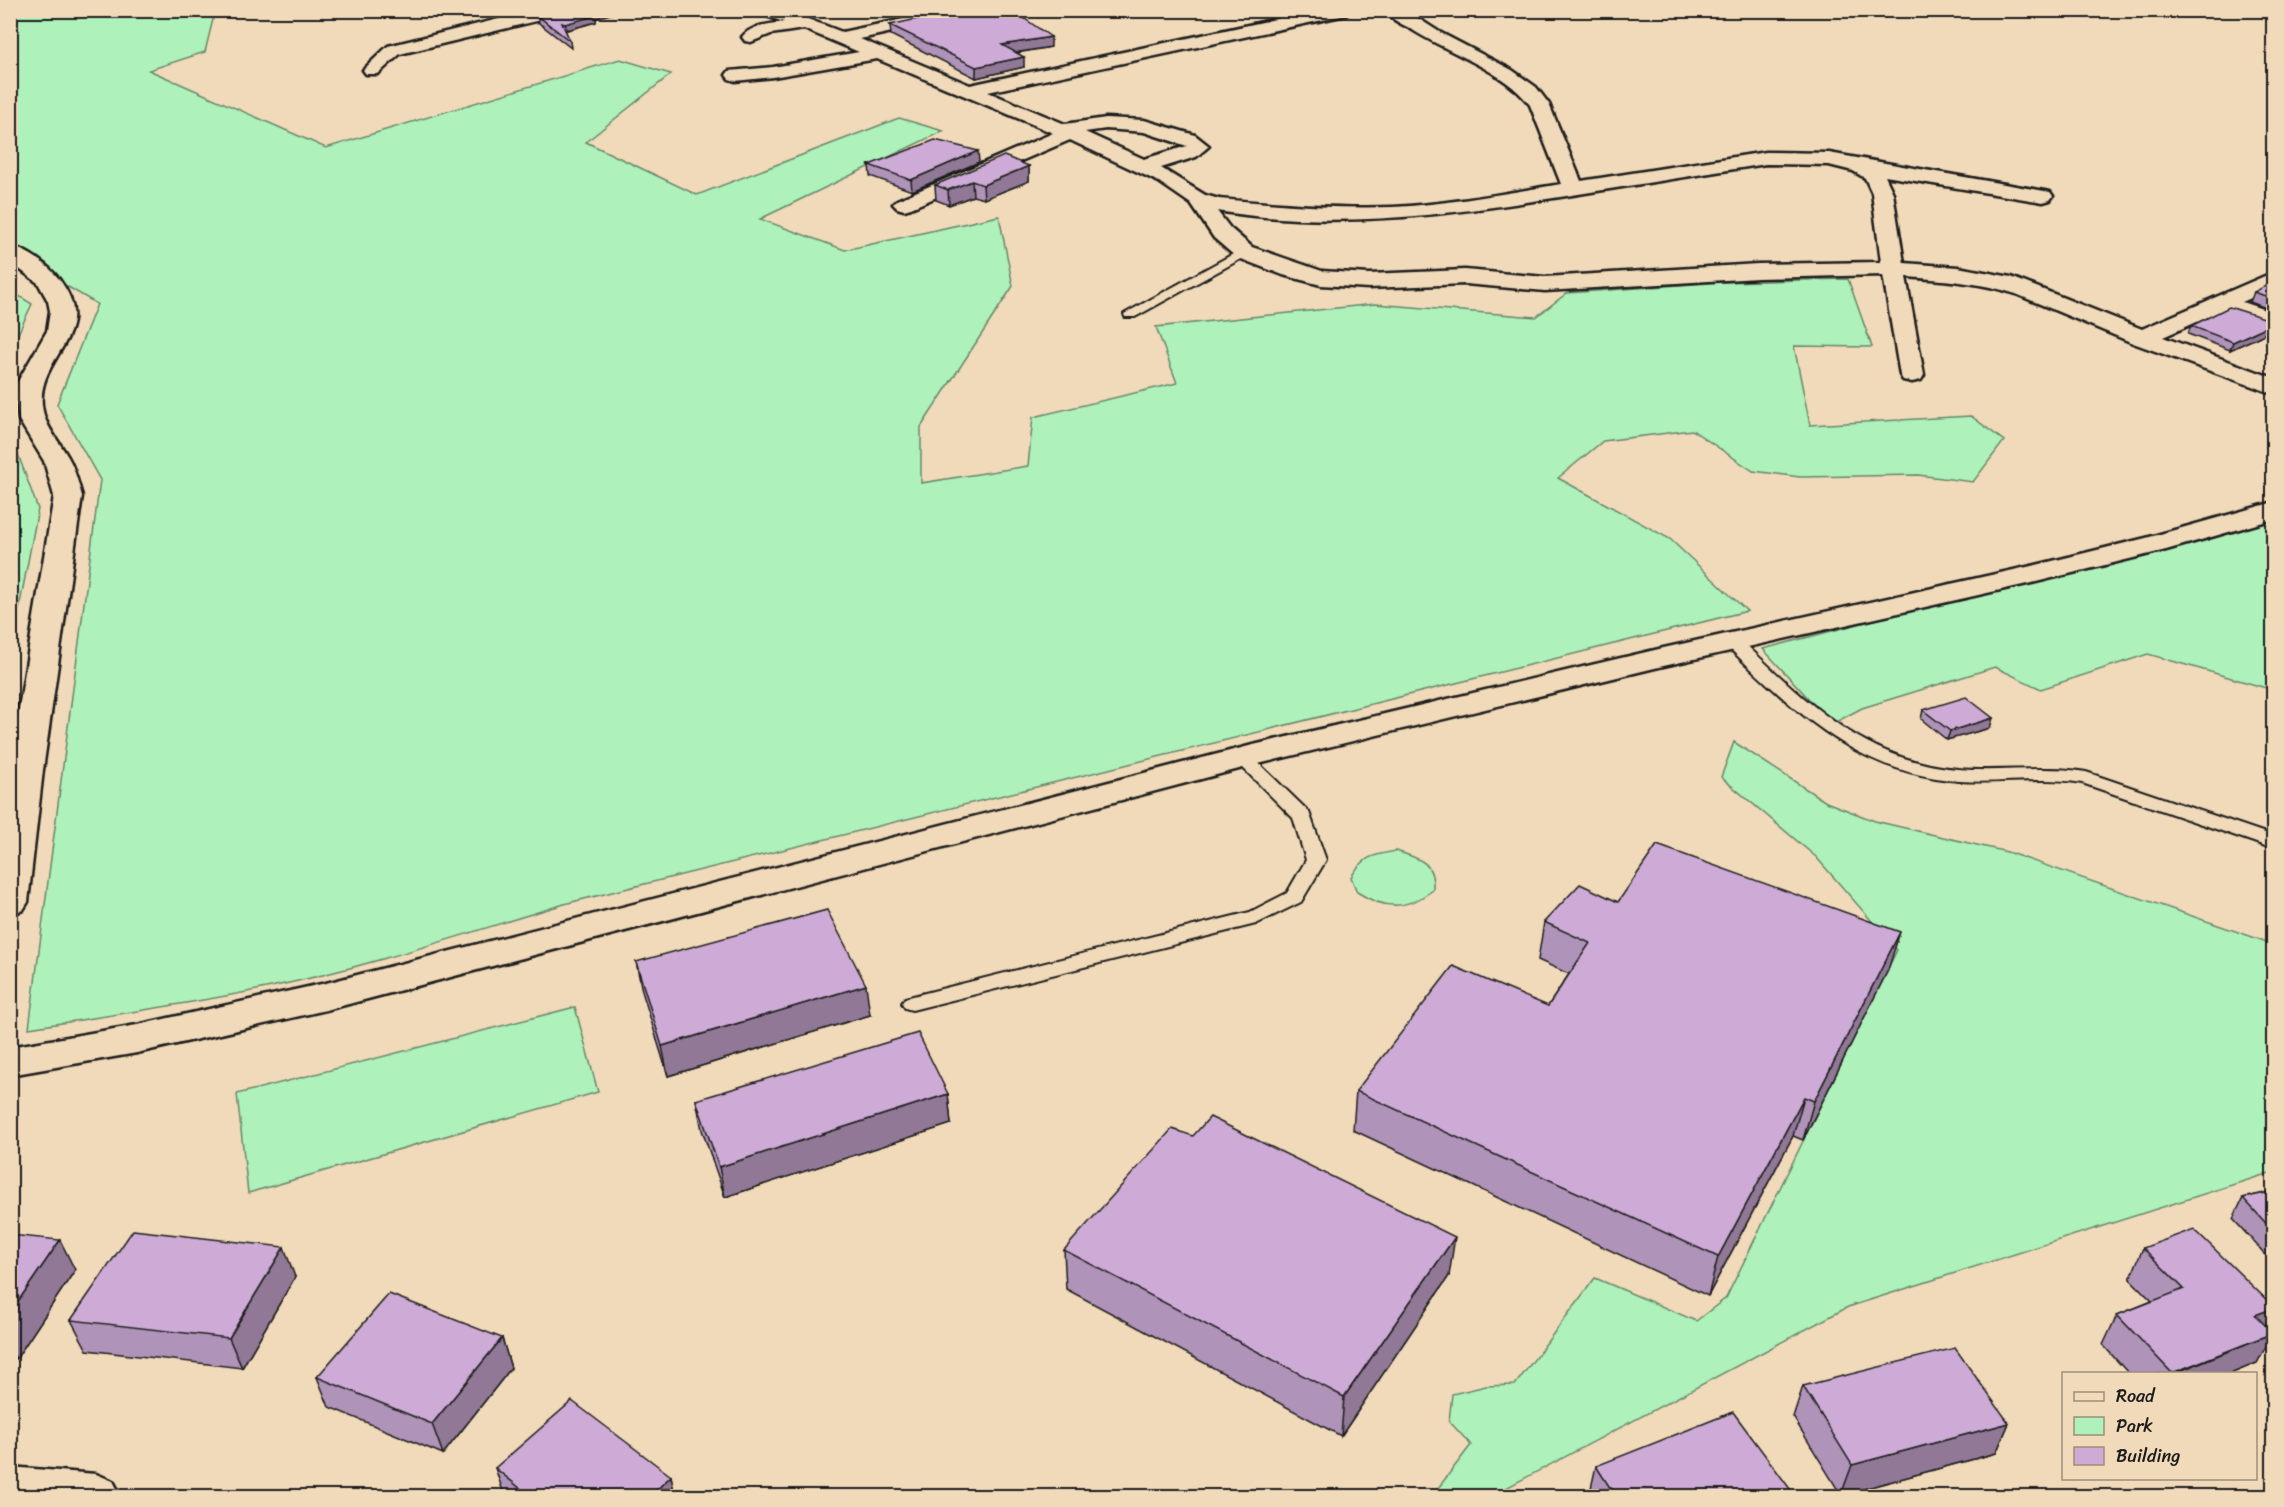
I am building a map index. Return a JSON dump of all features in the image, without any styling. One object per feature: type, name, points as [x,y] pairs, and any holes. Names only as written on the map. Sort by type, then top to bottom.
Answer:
[{"type":"street","points":[[372,70],[394,50],[559,10]]},
{"type":"street","points":[[766,10],[807,24],[1065,131],[1166,178],[1198,200],[1220,206],[1355,215],[1468,205],[1573,187],[1767,159],[1812,159],[2043,196]]},
{"type":"street","points":[[839,38],[913,24],[969,10]]},
{"type":"street","points":[[967,91],[1178,44],[1346,10]]},
{"type":"street","points":[[1392,10],[1435,37],[1506,74],[1529,91],[1539,104],[1573,187]]},
{"type":"street","points":[[751,37],[776,28],[807,24]]},
{"type":"street","points":[[491,27],[526,36]]},
{"type":"street","points":[[735,75],[782,70],[876,54]]},
{"type":"street","points":[[904,204],[1065,131],[1087,125],[1126,122],[1178,135],[1196,142],[1199,146],[1197,150],[1187,154],[1142,166]]},
{"type":"street","points":[[1862,166],[1880,182],[1912,375]]},
{"type":"street","points":[[1198,200],[1222,233],[1244,252],[1291,270],[1321,278],[1348,281],[1465,277],[1559,284],[1758,271],[1895,268],[1958,274],[2002,282],[2142,338],[2274,387]]},
{"type":"street","points":[[10,253],[29,262],[41,272],[60,299],[63,314],[61,327],[52,348],[30,384],[29,396],[30,414],[56,459],[68,495],[26,770],[10,902]]},
{"type":"street","points":[[2142,338],[2274,279]]},
{"type":"street","points":[[2222,303],[2274,321]]},
{"type":"street","points":[[10,1061],[82,1050],[276,1009],[747,889],[1243,758],[1544,684],[2154,545],[2274,510]]},
{"type":"street","points":[[10,1489],[80,1493],[96,1497]]},
{"type":"lane","points":[[1130,314],[1244,252]]},
{"type":"lane","points":[[1733,642],[1819,720],[1845,738],[1883,756],[1955,775],[1981,777],[2068,774],[2086,778],[2274,843]]},
{"type":"lane","points":[[912,1003],[1256,917],[1294,897],[1316,860],[1302,816],[1243,758]]},
{"type":"green space","points":[[11,11],[215,11],[205,52],[149,70],[326,148],[620,59],[671,74],[586,142],[697,195],[899,118],[943,131],[760,219],[845,250],[999,216],[1013,286],[921,427],[921,483],[1028,466],[1033,417],[1177,383],[1156,327],[1375,304],[1536,317],[1567,293],[1723,282],[1848,279],[1872,347],[1794,346],[1810,425],[1971,416],[2004,441],[1973,482],[1918,475],[1800,477],[1753,471],[1692,430],[1603,441],[1558,478],[1670,539],[1747,611],[568,903],[383,959],[308,979],[211,999],[29,1028],[100,480],[57,404],[97,304],[11,253]]},
{"type":"green space","points":[[11,291],[32,304],[11,349]]},
{"type":"green space","points":[[11,435],[38,509],[11,651]]},
{"type":"green space","points":[[2273,515],[2273,690],[2148,654],[2041,689],[1995,667],[1862,708],[1832,724],[1763,649]]},
{"type":"green space","points":[[1734,742],[1826,802],[1875,821],[2007,852],[2273,944],[2273,1172],[1848,1307],[1491,1496],[1432,1496],[1471,1445],[1449,1421],[1452,1394],[1486,1386],[1515,1385],[1595,1278],[1696,1321],[1726,1298],[1897,950],[1816,857],[1721,777]]},
{"type":"green space","points":[[1396,851],[1418,859],[1428,867],[1433,880],[1433,890],[1414,901],[1395,905],[1377,902],[1357,892],[1351,877],[1360,865],[1375,855]]},
{"type":"green space","points":[[575,1007],[598,1092],[248,1193],[237,1094]]},
{"type":"building","points":[[562,10],[601,10],[594,12],[595,16],[562,23],[570,41],[538,16]]},
{"type":"building","points":[[957,10],[1012,10],[1051,37],[1002,45],[1024,57],[976,67],[890,25]]},
{"type":"building","points":[[935,140],[978,151],[911,180],[869,165]]},
{"type":"building","points":[[1004,156],[1029,166],[983,185],[972,181],[948,190],[935,185]]},
{"type":"building","points":[[2269,284],[2274,286],[2274,299],[2254,292]]},
{"type":"building","points":[[2229,307],[2274,321],[2274,323],[2233,342],[2191,326]]},
{"type":"building","points":[[1966,697],[1993,718],[1950,731],[1923,710]]},
{"type":"building","points":[[1657,845],[1900,932],[1814,1101],[1804,1097],[1718,1257],[1356,1091],[1453,966],[1548,1006],[1590,943],[1544,922],[1580,884],[1618,902]]},
{"type":"building","points":[[827,910],[866,985],[662,1046],[636,962]]},
{"type":"building","points":[[918,1033],[948,1094],[719,1167],[696,1100]]},
{"type":"building","points":[[1210,1117],[1455,1237],[1344,1397],[1064,1250],[1172,1129],[1193,1136]]},
{"type":"building","points":[[2274,1191],[2274,1232],[2243,1198]]},
{"type":"building","points":[[2194,1229],[2274,1307],[2255,1315],[2273,1333],[2171,1372],[2117,1315],[2184,1289],[2143,1248]]},
{"type":"building","points":[[133,1230],[284,1247],[229,1338],[71,1320]]},
{"type":"building","points":[[10,1235],[60,1240],[10,1313]]},
{"type":"building","points":[[389,1294],[502,1338],[432,1424],[317,1377]]},
{"type":"building","points":[[1955,1348],[2009,1423],[1852,1465],[1803,1386]]},
{"type":"building","points":[[572,1401],[671,1476],[649,1497],[531,1497],[495,1468]]},
{"type":"building","points":[[1733,1412],[1796,1497],[1616,1497],[1596,1466]]}]
